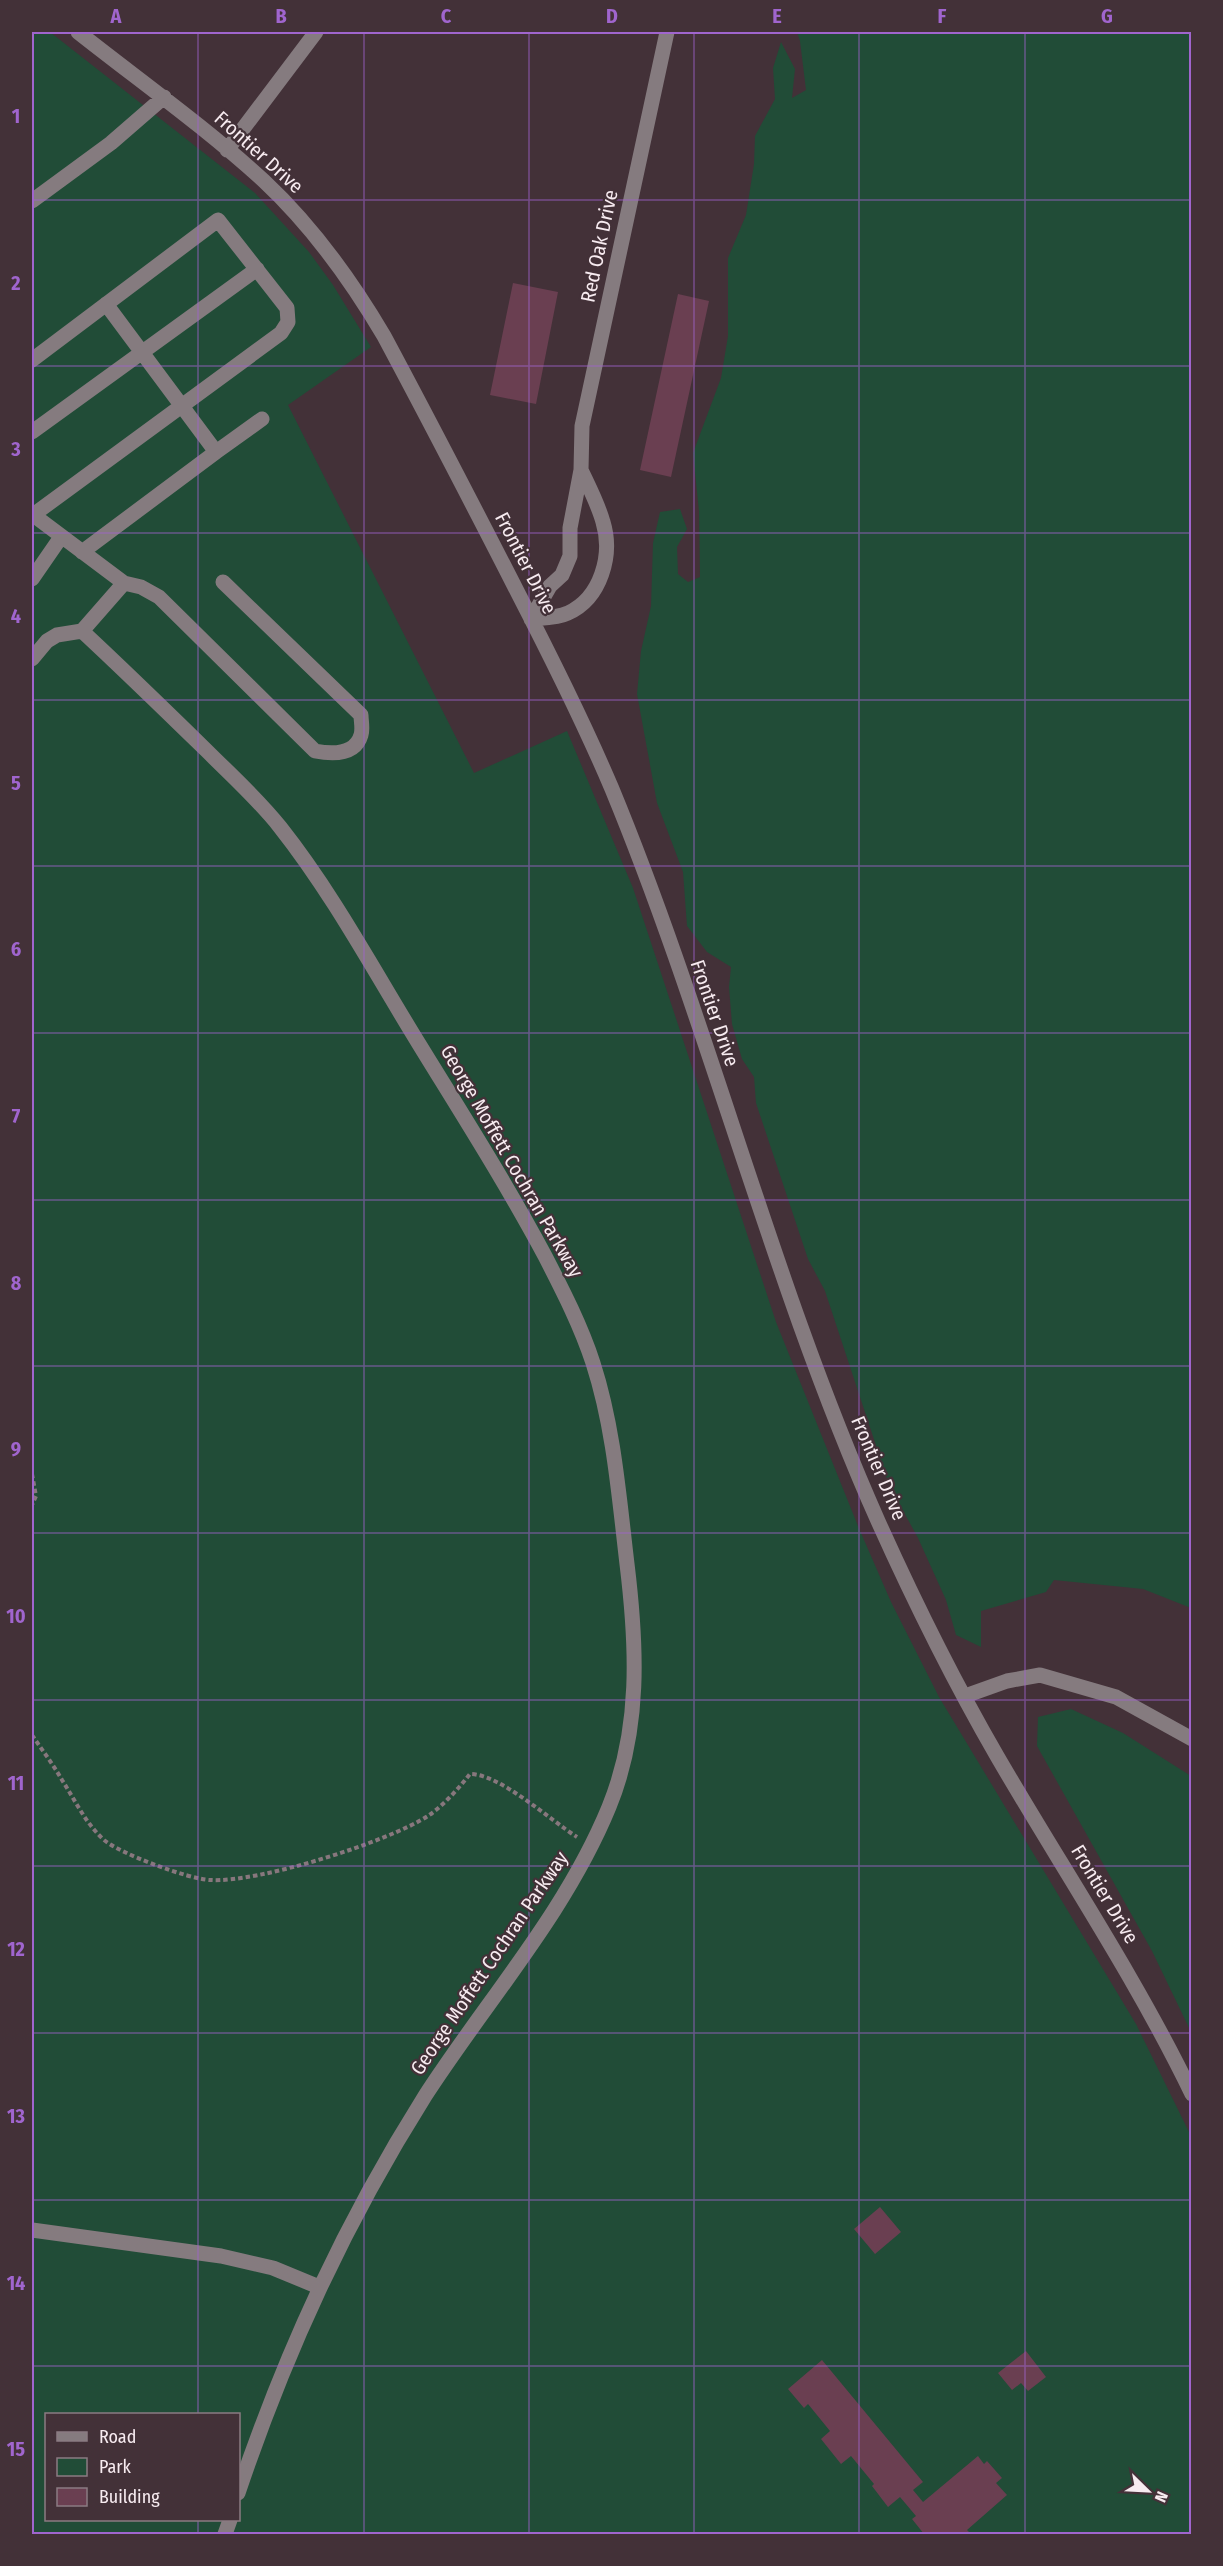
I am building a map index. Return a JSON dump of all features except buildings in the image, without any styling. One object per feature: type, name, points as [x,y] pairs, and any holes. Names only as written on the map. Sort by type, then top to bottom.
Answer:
[{"type":"street","name":"Frontier Drive","points":[[78,32],[164,97],[286,203],[355,289],[389,346],[578,711],[612,789],[646,878],[800,1328],[835,1419],[920,1611],[995,1753],[1122,1963],[1191,2094]]},
{"type":"street","points":[[227,150],[316,32]]},
{"type":"street","name":"Red Oak Drive","points":[[531,619],[550,586],[567,566],[570,556],[570,528],[581,471],[582,426],[667,32]]},
{"type":"street","points":[[32,201],[111,143],[164,97]]},
{"type":"street","points":[[32,360],[218,220],[287,308],[288,322],[281,333],[32,515],[124,583],[141,587],[159,597],[315,751],[334,754],[352,748],[361,735],[361,715],[223,582]]},
{"type":"street","points":[[32,432],[257,269]]},
{"type":"street","points":[[106,304],[180,407],[216,452]]},
{"type":"street","points":[[82,552],[262,419]]},
{"type":"street","name":"Red Oak Drive","points":[[531,619],[566,614],[586,599],[601,576],[606,541],[603,522],[581,471]]},
{"type":"street","points":[[32,579],[61,537]]},
{"type":"street","points":[[32,659],[47,640],[57,635],[82,631],[124,583]]},
{"type":"street","name":"George Moffett Cochran Parkway","points":[[82,631],[249,792],[278,824],[319,880],[518,1204],[585,1339],[602,1395],[615,1466],[630,1588],[635,1660],[632,1714],[624,1763],[612,1800],[591,1845],[550,1918],[448,2063],[395,2145],[348,2228],[279,2377],[240,2487]]},
{"type":"street","points":[[965,1696],[1007,1681],[1040,1675],[1116,1697],[1191,1739]]},
{"type":"street","points":[[32,2230],[221,2256],[273,2268],[319,2287]]},
{"type":"path","points":[[32,1474],[36,1496],[32,1505]]},
{"type":"path","points":[[32,1735],[86,1819],[103,1839],[120,1850],[208,1880],[263,1874],[333,1855],[392,1833],[428,1816],[456,1791],[470,1774],[482,1774],[497,1782],[591,1845]]},
{"type":"green space","points":[[32,32],[50,32],[255,193],[309,252],[333,285],[371,347],[288,405],[474,773],[567,731],[633,888],[776,1322],[891,1602],[939,1697],[1136,2024],[1191,2136],[1192,2534],[32,2534]]},
{"type":"green space","points":[[797,32],[1191,32],[1191,1608],[1143,1589],[1054,1580],[1046,1592],[981,1611],[981,1647],[956,1635],[946,1600],[918,1538],[889,1485],[825,1291],[808,1259],[756,1103],[754,1077],[742,1059],[732,1024],[729,987],[731,967],[707,952],[687,926],[683,872],[657,803],[637,694],[641,651],[651,606],[653,543],[660,512],[680,509],[687,529],[677,547],[678,574],[688,582],[700,577],[699,511],[693,453],[721,378],[728,336],[728,258],[746,215],[754,164],[755,136],[775,99],[773,68],[781,42],[795,69],[792,98],[806,90]]},
{"type":"green space","points":[[1071,1709],[1123,1733],[1191,1776],[1191,2032],[1152,1951],[1037,1746],[1038,1717]]}]
